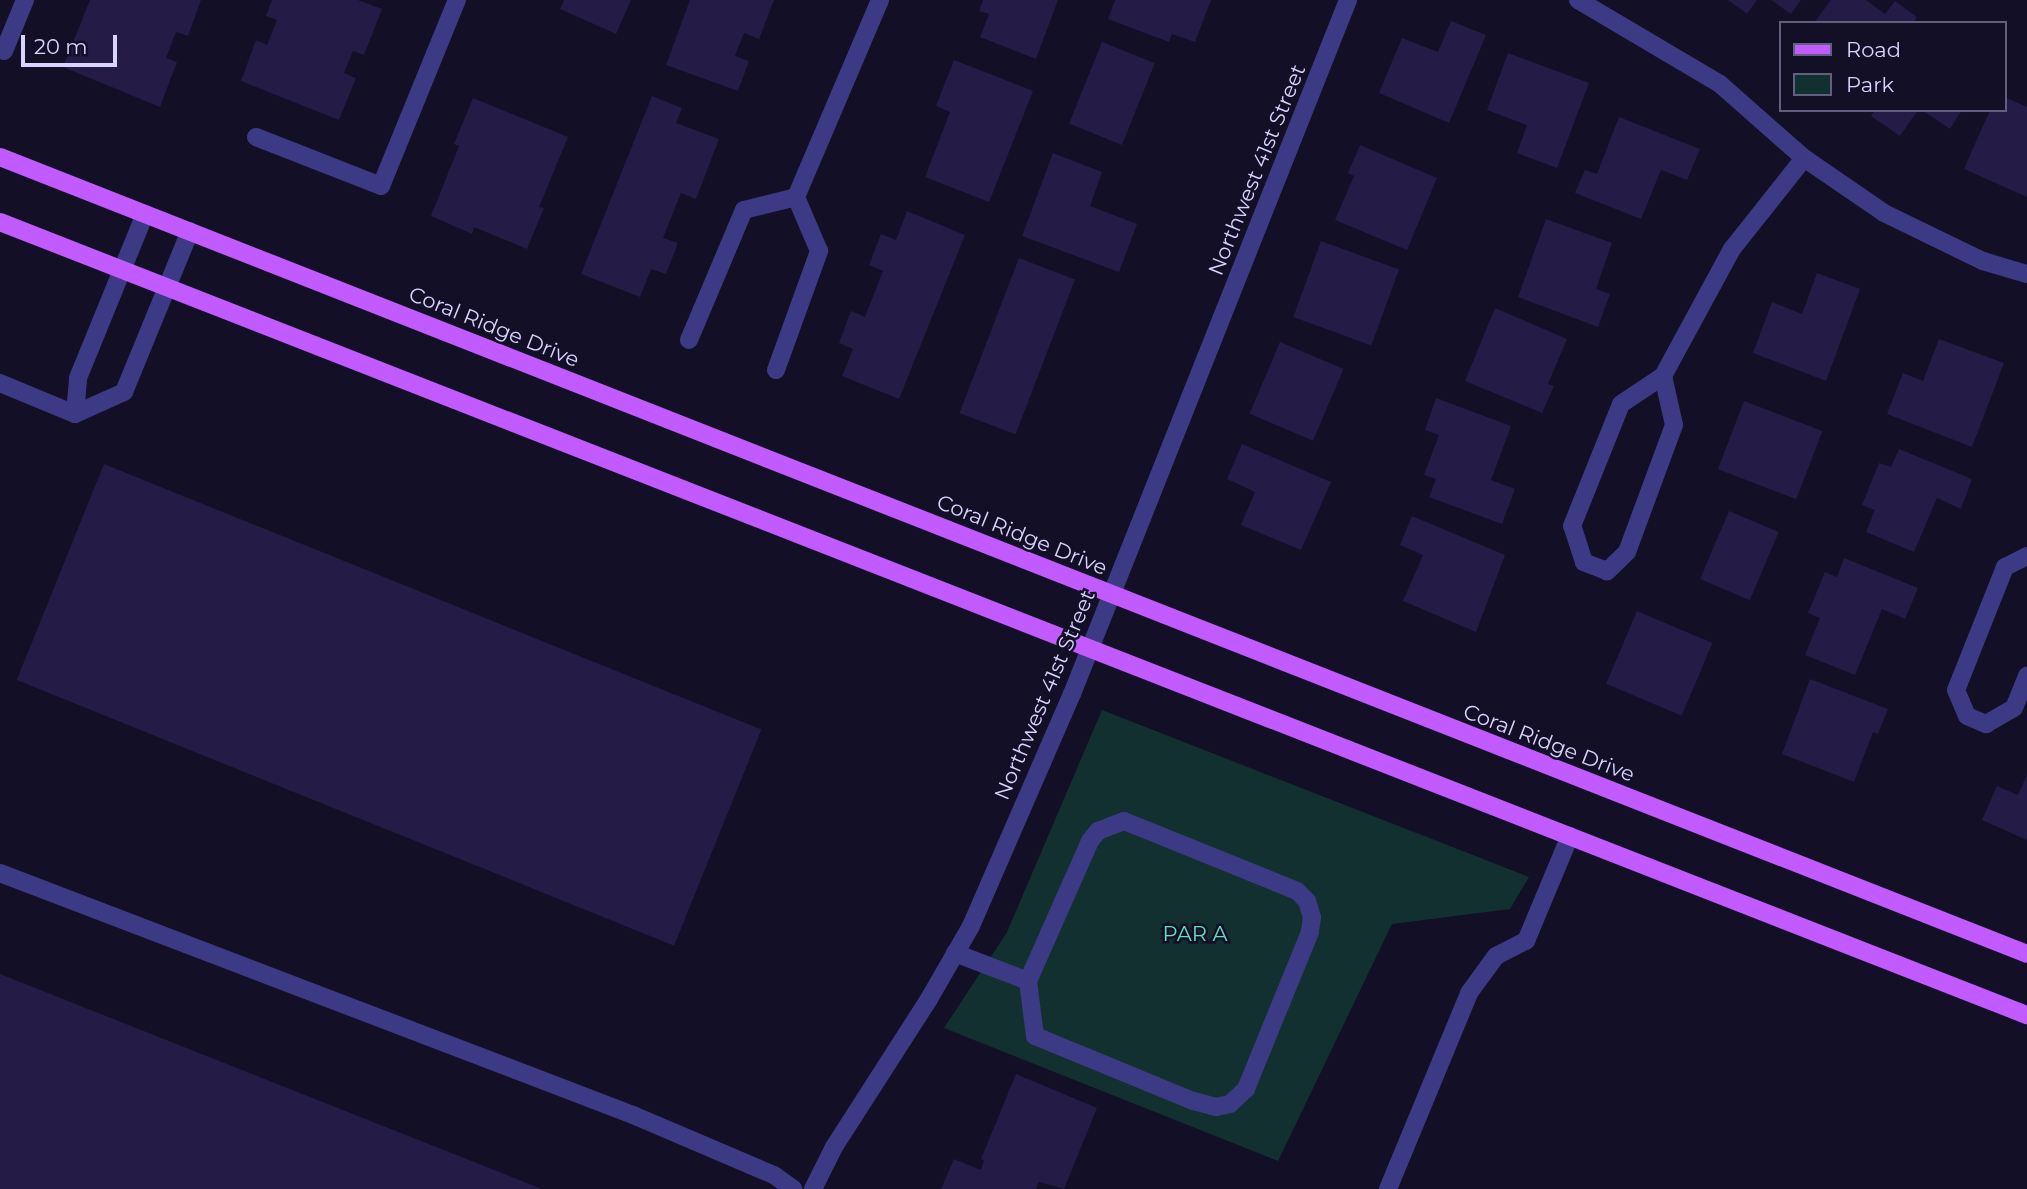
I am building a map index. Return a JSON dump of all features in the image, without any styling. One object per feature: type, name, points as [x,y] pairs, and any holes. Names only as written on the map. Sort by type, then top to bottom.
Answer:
[{"type":"main road","name":"Coral Ridge Drive","points":[[0,158],[2027,954]]},
{"type":"main road","points":[[0,222],[2027,1015]]},
{"type":"street","points":[[0,49],[4,51],[25,0]]},
{"type":"street","points":[[256,137],[381,186],[457,0]]},
{"type":"street","points":[[776,370],[819,251],[796,197],[880,0]]},
{"type":"street","name":"Northwest 41st Street","points":[[813,1189],[834,1147],[971,926],[1091,649],[1349,0]]},
{"type":"street","points":[[1578,0],[1720,84],[1804,158],[1884,212],[1983,261],[2027,274]]},
{"type":"street","points":[[1663,376],[1674,425],[1627,552],[1607,571],[1584,562],[1572,526],[1621,404],[1663,376],[1732,249],[1804,158]]},
{"type":"street","points":[[690,340],[744,210],[796,197]]},
{"type":"street","points":[[75,414],[78,378],[145,214]]},
{"type":"street","points":[[0,383],[75,414],[124,392],[190,231]]},
{"type":"street","points":[[2027,556],[2005,567],[1956,690],[1967,716],[1986,724],[2014,708],[2027,676]]},
{"type":"street","points":[[1124,821],[1297,891],[1307,901],[1312,917],[1310,932],[1246,1089],[1230,1104],[1216,1107],[1193,1101],[1035,1036],[1028,981],[1090,841],[1098,831],[1109,824],[1124,821]]},
{"type":"street","points":[[1388,1189],[1469,993],[1496,956],[1526,941],[1570,836]]},
{"type":"street","points":[[0,873],[633,1115],[774,1175],[793,1189]]},
{"type":"street","points":[[955,953],[1028,981]]},
{"type":"green space","name":"PAR A","points":[[1102,710],[1529,877],[1510,909],[1392,924],[1278,1161],[944,1028],[1007,932]]},
{"type":"building","points":[[90,0],[201,0],[188,36],[176,32],[166,58],[177,62],[160,107],[63,67]]},
{"type":"building","points":[[272,0],[358,0],[382,9],[364,55],[353,51],[344,73],[356,78],[339,120],[241,81],[256,40],[267,45],[277,20],[266,16]]},
{"type":"building","points":[[564,0],[631,0],[616,34],[560,9]]},
{"type":"building","points":[[690,0],[774,0],[759,39],[744,33],[735,56],[749,61],[738,91],[666,65]]},
{"type":"building","points":[[983,0],[1058,0],[1036,59],[980,37],[989,14],[979,11]]},
{"type":"building","points":[[1115,0],[1211,0],[1195,42],[1172,34],[1169,42],[1108,19]]},
{"type":"building","points":[[1728,0],[1757,0],[1747,14]]},
{"type":"building","points":[[1771,0],[1801,0],[1791,14]]},
{"type":"building","points":[[1831,0],[1866,0],[1885,14],[1895,1],[1917,17],[1914,21],[1815,21]]},
{"type":"building","points":[[1451,21],[1486,35],[1449,123],[1379,93],[1402,38],[1438,52]]},
{"type":"building","points":[[1102,42],[1155,63],[1122,145],[1069,124]]},
{"type":"building","points":[[1508,53],[1589,83],[1557,168],[1517,153],[1527,125],[1487,110]]},
{"type":"building","points":[[954,60],[1033,91],[989,202],[925,177],[950,112],[936,106]]},
{"type":"building","points":[[652,96],[682,108],[676,123],[719,139],[696,199],[681,193],[663,238],[678,243],[666,274],[651,269],[640,297],[581,274]]},
{"type":"building","points":[[473,98],[568,137],[539,207],[544,208],[527,249],[474,227],[472,234],[431,216],[459,146],[454,144]]},
{"type":"building","points":[[2006,98],[2027,107],[2027,197],[1964,169],[1989,112],[2006,112]]},
{"type":"building","points":[[1874,112],[1917,112],[1900,136],[1871,116]]},
{"type":"building","points":[[1925,112],[1961,112],[1950,129]]},
{"type":"building","points":[[1619,117],[1700,149],[1687,180],[1661,170],[1641,219],[1575,193],[1585,170],[1597,174]]},
{"type":"building","points":[[1360,145],[1437,178],[1407,250],[1335,220],[1354,176],[1348,173]]},
{"type":"building","points":[[1053,153],[1102,172],[1090,206],[1137,224],[1119,272],[1022,236]]},
{"type":"building","points":[[907,211],[965,235],[899,399],[842,376],[853,349],[839,343],[851,311],[865,317],[883,271],[869,265],[881,234],[896,240]]},
{"type":"building","points":[[1546,219],[1612,243],[1596,289],[1610,294],[1598,327],[1518,297]]},
{"type":"building","points":[[1321,241],[1399,269],[1371,346],[1293,317]]},
{"type":"building","points":[[1019,258],[1075,280],[1016,434],[960,413]]},
{"type":"building","points":[[1817,273],[1860,289],[1826,381],[1753,353],[1772,302],[1802,314]]},
{"type":"building","points":[[1495,308],[1567,339],[1548,384],[1554,386],[1542,413],[1465,381]]},
{"type":"building","points":[[1939,339],[2004,363],[1972,447],[1887,414],[1903,373],[1923,381]]},
{"type":"building","points":[[1280,342],[1344,369],[1313,441],[1250,414]]},
{"type":"building","points":[[1436,398],[1511,426],[1491,480],[1515,489],[1502,524],[1429,497],[1436,479],[1424,475],[1439,435],[1425,430]]},
{"type":"building","points":[[1744,401],[1822,431],[1796,499],[1718,469]]},
{"type":"building","points":[[1242,444],[1331,482],[1301,550],[1241,525],[1255,492],[1227,479]]},
{"type":"building","points":[[1899,449],[1972,479],[1961,509],[1937,498],[1914,552],[1866,532],[1875,510],[1862,505],[1879,463],[1891,467]]},
{"type":"building","points":[[104,464],[761,730],[674,946],[17,680]]},
{"type":"building","points":[[1729,511],[1779,532],[1750,600],[1700,579]]},
{"type":"building","points":[[1412,516],[1505,555],[1476,632],[1403,601],[1423,555],[1400,545]]},
{"type":"building","points":[[1844,558],[1918,588],[1905,619],[1882,609],[1855,675],[1805,655],[1820,618],[1808,613],[1825,572],[1837,577]]},
{"type":"building","points":[[1637,611],[1712,643],[1682,716],[1606,684]]},
{"type":"building","points":[[1810,679],[1888,709],[1878,734],[1873,732],[1854,782],[1782,754]]},
{"type":"building","points":[[2027,775],[2027,840],[1982,820],[1997,786],[2018,795]]},
{"type":"building","points":[[0,974],[542,1189],[0,1189]]},
{"type":"building","points":[[1016,1074],[1097,1108],[1064,1189],[1039,1182],[1036,1189],[941,1189],[954,1159],[981,1170],[984,1160],[981,1159]]}]
